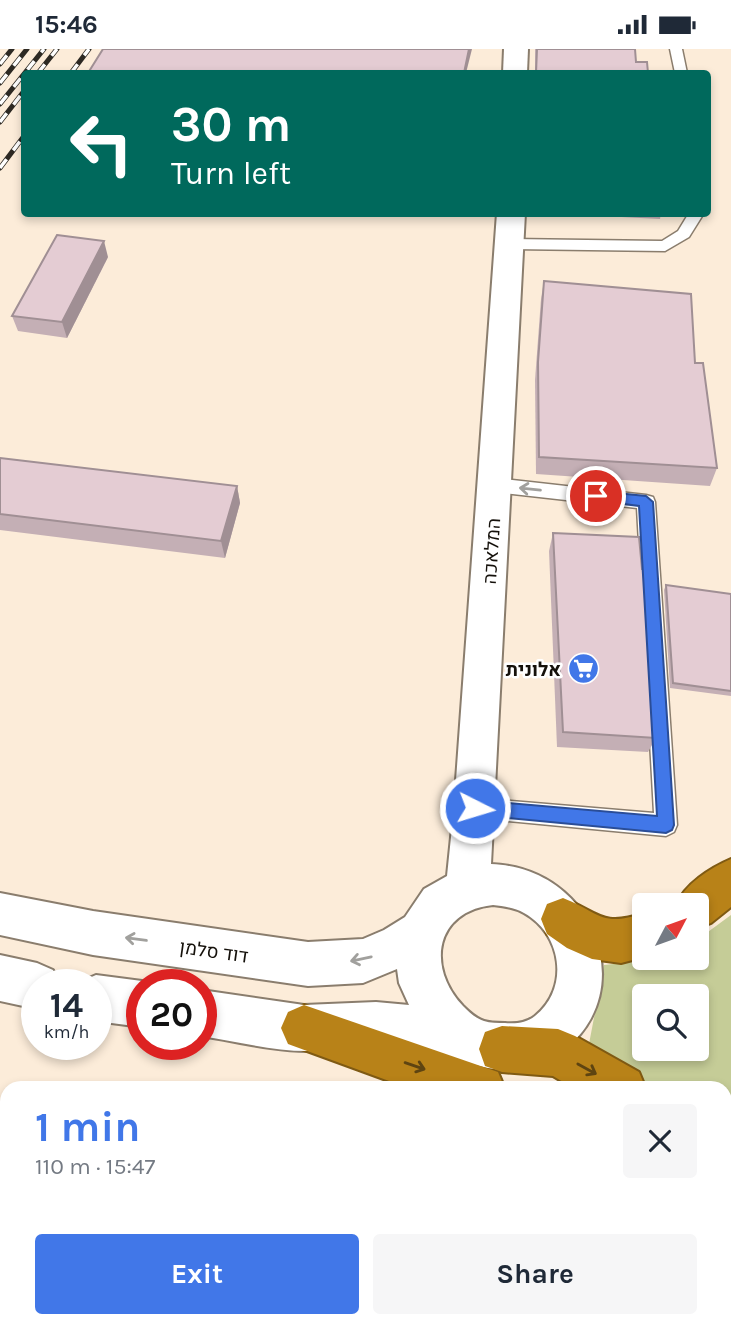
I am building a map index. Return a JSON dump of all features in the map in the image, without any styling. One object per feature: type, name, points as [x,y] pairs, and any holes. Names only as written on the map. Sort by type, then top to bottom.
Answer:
[{"type":"highway","points":[[709,898],[731,880]]},
{"type":"highway","points":[[563,919],[589,939],[632,941]]},
{"type":"highway","points":[[304,1028],[485,1060],[558,1053],[608,1081]]},
{"type":"street","points":[[515,70],[516,49]]},
{"type":"street","name":"המלאכה","points":[[467,888],[475,808],[511,229]]},
{"type":"street","points":[[493,884],[519,888],[543,901],[563,919],[576,941],[581,967],[579,992],[569,1015],[551,1034],[485,1060],[448,1027],[430,1006],[419,981],[417,955],[423,931],[433,912],[448,898],[467,888],[493,884]]},
{"type":"street","name":"דוד סלמן","points":[[0,914],[93,933],[308,964],[363,961],[399,946],[423,931]]},
{"type":"street","points":[[0,978],[21,983]]},
{"type":"street","points":[[217,1015],[304,1028]]},
{"type":"lane","points":[[677,49],[680,70]]},
{"type":"lane","points":[[511,229],[665,246],[684,234],[695,217]]},
{"type":"lane","points":[[475,808],[666,825],[646,502],[495,485]]},
{"type":"shaded area","points":[[0,49],[731,49],[731,1081],[0,1081]]},
{"type":"green space","points":[[731,915],[731,1081],[643,1081],[589,1044],[604,965],[632,962],[632,970],[709,970],[709,931]]},
{"type":"building","points":[[103,49],[469,49],[465,70],[90,70]]},
{"type":"building","points":[[537,49],[635,49],[636,62],[647,62],[648,70],[536,70]]},
{"type":"building","points":[[57,235],[104,241],[62,322],[12,316]]},
{"type":"building","points":[[544,281],[691,294],[695,363],[703,363],[717,468],[539,457],[538,362]]},
{"type":"building","points":[[0,458],[237,486],[221,541],[0,514]]},
{"type":"building","points":[[553,533],[639,537],[642,569],[645,569],[656,738],[563,732]]},
{"type":"building","points":[[666,585],[731,594],[731,691],[673,683]]},
{"type":"railway","points":[[0,64],[12,49]]},
{"type":"railway","points":[[0,83],[27,49]]},
{"type":"railway","points":[[27,70],[44,49]]},
{"type":"railway","points":[[40,70],[57,49]]},
{"type":"railway","points":[[73,70],[89,49]]},
{"type":"railway","points":[[0,104],[21,78]]},
{"type":"railway","points":[[0,122],[21,95]]},
{"type":"railway","points":[[0,168],[21,140]]},
{"type":"place","name":"אלונית","points":[[584,669]]},
{"type":"route","points":[[475,808],[666,825],[646,502],[596,496]]}]
